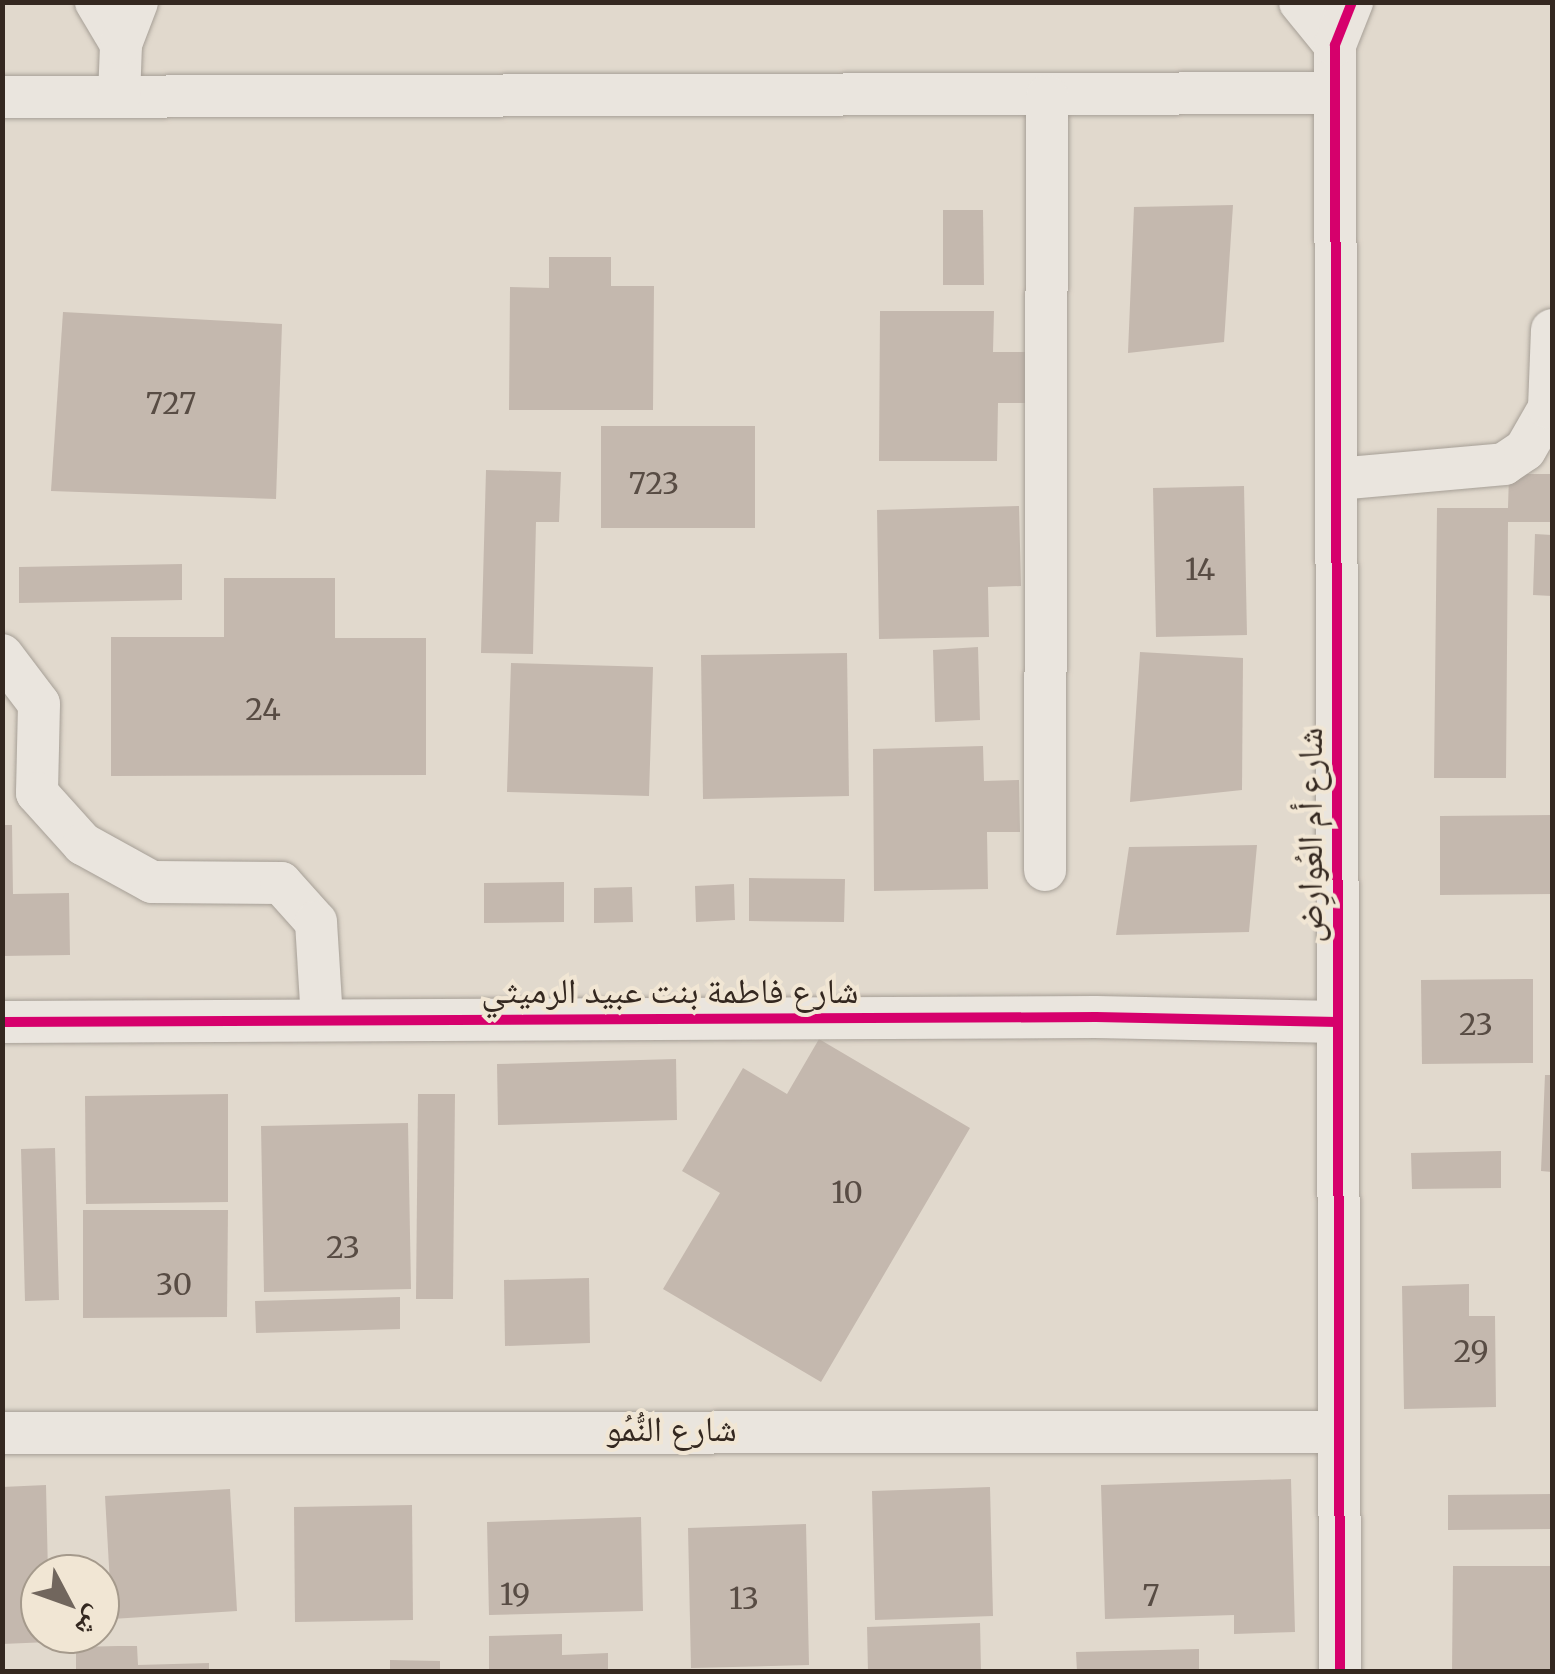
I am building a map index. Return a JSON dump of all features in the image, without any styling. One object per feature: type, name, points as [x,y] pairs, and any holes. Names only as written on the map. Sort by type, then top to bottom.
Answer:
[{"type":"street","points":[[96,2],[121,44]]},
{"type":"street","points":[[120,97],[121,44],[137,2]]},
{"type":"street","points":[[1300,2],[1335,45]]},
{"type":"street","name":"شارع أم العُوارِض","points":[[1340,1672],[1335,45],[1352,2]]},
{"type":"street","points":[[2,97],[1336,93]]},
{"type":"street","points":[[1045,870],[1047,96]]},
{"type":"street","points":[[1504,464],[1540,432],[1552,388],[1552,330]]},
{"type":"street","points":[[1337,479],[1504,464],[1552,465]]},
{"type":"street","points":[[2,655],[40,704],[37,793],[83,844],[152,882],[281,883],[316,922],[322,1020]]},
{"type":"street","name":"شارع فاطمة بنت عبيد الرميثي","points":[[2,1022],[1338,1022]]},
{"type":"street","name":"شارع النُّمُو","points":[[2,1433],[1112,1427],[1339,1432]]},
{"type":"building","points":[[1233,205],[1224,342],[1128,353],[1134,207]]},
{"type":"building","points":[[943,210],[983,210],[984,285],[943,285]]},
{"type":"building","points":[[549,257],[611,257],[611,286],[654,286],[653,410],[509,410],[510,287],[549,288]]},
{"type":"building","points":[[880,311],[994,311],[993,352],[1029,352],[1028,403],[998,403],[997,461],[879,461]]},
{"type":"building","points":[[63,312],[282,324],[276,499],[51,491]]},
{"type":"building","points":[[601,426],[755,426],[755,528],[601,528]]},
{"type":"building","points":[[486,470],[561,472],[559,522],[536,522],[533,654],[481,653]]},
{"type":"building","points":[[1509,474],[1552,474],[1552,522],[1508,522],[1506,778],[1434,778],[1437,508],[1508,508]]},
{"type":"building","points":[[1244,486],[1247,635],[1156,637],[1153,488]]},
{"type":"building","points":[[1019,506],[1021,586],[988,587],[989,637],[879,639],[877,510]]},
{"type":"building","points":[[1535,534],[1552,535],[1552,596],[1533,595]]},
{"type":"building","points":[[182,564],[182,600],[19,603],[19,567]]},
{"type":"building","points":[[224,578],[335,578],[335,638],[426,638],[426,775],[111,776],[111,637],[224,637]]},
{"type":"building","points":[[978,647],[980,720],[935,722],[933,650]]},
{"type":"building","points":[[1140,652],[1243,658],[1242,790],[1130,802]]},
{"type":"building","points":[[847,653],[849,796],[703,799],[701,655]]},
{"type":"building","points":[[511,663],[653,667],[649,796],[507,792]]},
{"type":"building","points":[[983,746],[984,781],[1019,780],[1020,832],[987,832],[988,889],[874,891],[873,749]]},
{"type":"building","points":[[1552,815],[1552,894],[1440,895],[1440,816]]},
{"type":"building","points":[[2,825],[12,825],[13,894],[69,893],[70,955],[2,956]]},
{"type":"building","points":[[1257,845],[1249,932],[1116,935],[1129,847]]},
{"type":"building","points":[[749,878],[845,879],[844,922],[749,921]]},
{"type":"building","points":[[564,882],[564,922],[484,923],[484,883]]},
{"type":"building","points":[[734,884],[735,920],[696,922],[695,886]]},
{"type":"building","points":[[632,887],[633,922],[594,923],[594,888]]},
{"type":"building","points":[[1533,979],[1533,1063],[1422,1064],[1421,980]]},
{"type":"building","points":[[819,1039],[970,1128],[821,1382],[663,1289],[720,1193],[682,1171],[743,1068],[787,1094]]},
{"type":"building","points":[[676,1059],[677,1120],[498,1125],[497,1064]]},
{"type":"building","points":[[1545,1075],[1552,1075],[1552,1172],[1541,1171]]},
{"type":"building","points":[[228,1094],[228,1202],[86,1204],[85,1096]]},
{"type":"building","points":[[418,1094],[455,1094],[453,1299],[416,1299]]},
{"type":"building","points":[[408,1123],[411,1289],[264,1292],[261,1126]]},
{"type":"building","points":[[55,1148],[59,1300],[25,1301],[21,1149]]},
{"type":"building","points":[[1501,1151],[1501,1188],[1412,1189],[1411,1153]]},
{"type":"building","points":[[83,1210],[228,1210],[227,1317],[83,1318]]},
{"type":"building","points":[[589,1278],[590,1343],[505,1346],[504,1280]]},
{"type":"building","points":[[1469,1284],[1469,1316],[1495,1316],[1496,1407],[1404,1409],[1402,1286]]},
{"type":"building","points":[[400,1297],[400,1329],[256,1333],[255,1301]]},
{"type":"building","points":[[1291,1479],[1295,1632],[1234,1634],[1234,1615],[1105,1619],[1101,1485]]},
{"type":"building","points":[[46,1485],[48,1554],[20,1554],[20,1643],[2,1644],[2,1487]]},
{"type":"building","points":[[990,1487],[993,1616],[875,1620],[872,1491]]},
{"type":"building","points":[[230,1489],[237,1611],[120,1618],[120,1554],[108,1554],[105,1496]]},
{"type":"building","points":[[1552,1494],[1552,1529],[1448,1530],[1448,1495]]},
{"type":"building","points":[[412,1505],[413,1620],[295,1622],[294,1507]]},
{"type":"building","points":[[641,1517],[643,1611],[489,1615],[487,1522]]},
{"type":"building","points":[[806,1524],[809,1665],[691,1668],[688,1528]]},
{"type":"building","points":[[1453,1566],[1552,1566],[1552,1672],[1452,1672]]},
{"type":"building","points":[[980,1623],[981,1672],[868,1672],[867,1627]]},
{"type":"building","points":[[562,1634],[562,1655],[608,1653],[608,1672],[489,1672],[489,1636]]},
{"type":"building","points":[[120,1646],[137,1646],[138,1665],[209,1663],[209,1672],[76,1672],[76,1654],[120,1654]]},
{"type":"building","points":[[1199,1649],[1199,1672],[1077,1672],[1076,1652]]},
{"type":"building","points":[[390,1660],[440,1661],[440,1672],[390,1672]]},
{"type":"cycle path","points":[[1340,1672],[1335,45],[1352,2]]},
{"type":"cycle path","points":[[2,1022],[1096,1017],[1338,1022]]}]
